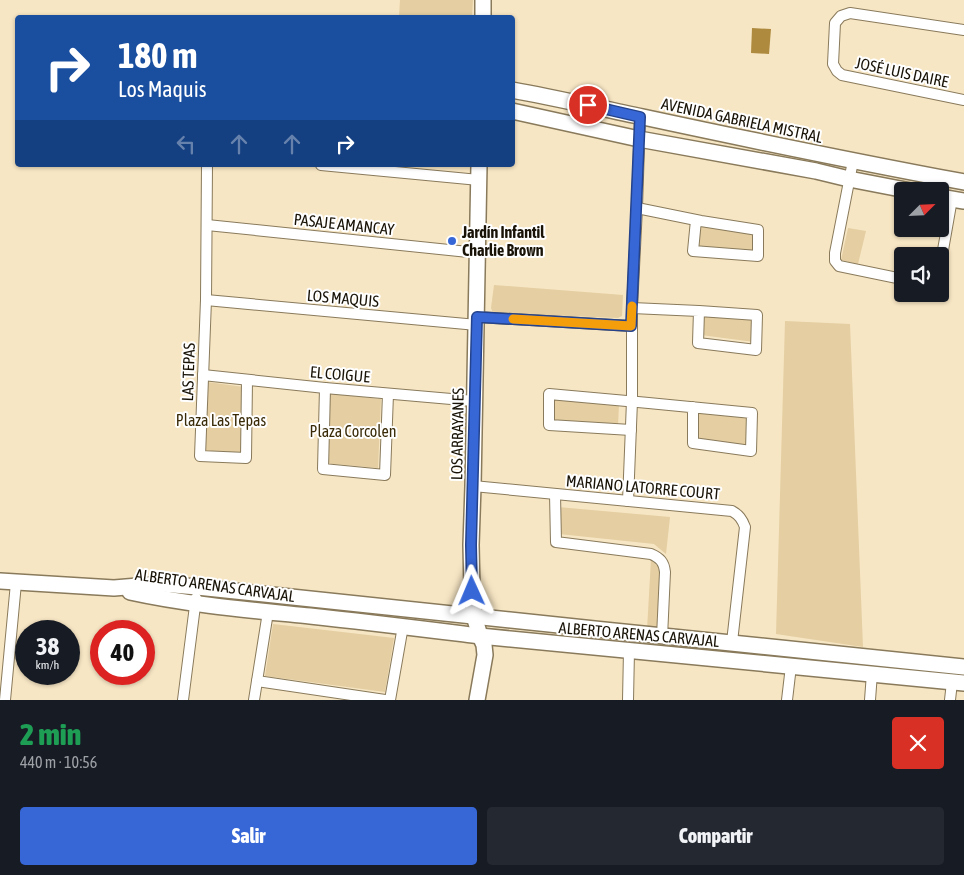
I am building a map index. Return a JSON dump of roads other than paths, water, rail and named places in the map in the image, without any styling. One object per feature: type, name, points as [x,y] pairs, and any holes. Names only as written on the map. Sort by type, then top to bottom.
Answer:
[{"type":"street","points":[[482,15],[483,0]]},
{"type":"street","name":"JOSÉ LUIS DAIRE","points":[[964,30],[850,13],[841,16],[835,23],[833,64],[842,75],[964,100]]},
{"type":"street","name":"AVENIDA GABRIELA MISTRAL","points":[[515,91],[853,161],[964,182]]},
{"type":"street","points":[[515,112],[639,139],[816,171],[849,180],[894,188]]},
{"type":"street","points":[[628,501],[632,401],[631,326],[640,117]]},
{"type":"street","points":[[853,161],[835,261],[839,266],[894,277]]},
{"type":"street","name":"LAS TEPAS","points":[[207,167],[206,300],[200,456],[246,458],[247,380]]},
{"type":"street","points":[[366,167],[479,172]]},
{"type":"street","name":"LOS ARRAYANES","points":[[477,700],[485,655],[484,645],[474,616],[471,545],[479,172]]},
{"type":"street","points":[[944,247],[952,199]]},
{"type":"street","points":[[637,208],[758,230],[758,256],[693,251],[696,220]]},
{"type":"street","name":"PASAJE AMANCAY","points":[[207,225],[478,253]]},
{"type":"street","name":"LOS MAQUIS","points":[[206,300],[477,321],[631,326]]},
{"type":"street","points":[[632,308],[699,311],[757,315],[756,350],[698,343],[699,311]]},
{"type":"street","name":"EL COIGUE","points":[[202,375],[474,401]]},
{"type":"street","points":[[325,388],[324,469],[385,475],[388,394]]},
{"type":"street","points":[[631,430],[549,425],[549,394],[632,401],[693,407],[752,413],[751,451],[693,444],[693,407]]},
{"type":"street","name":"MARIANO LATORRE COURT","points":[[473,486],[732,511],[739,515],[745,527],[732,642]]},
{"type":"street","points":[[555,494],[556,542],[651,554],[658,557],[664,564],[662,637]]},
{"type":"street","name":"ALBERTO ARENAS CARVAJAL","points":[[0,582],[114,588],[162,584],[198,587],[662,637],[732,642],[964,667]]},
{"type":"street","points":[[5,700],[16,583]]},
{"type":"street","points":[[183,700],[198,587]]},
{"type":"street","name":"ALBERTO ARENAS CARVAJAL","points":[[114,588],[161,599],[196,604],[480,636],[958,683]]},
{"type":"street","name":"ALBERTO ARENAS CARVAJAL","points":[[310,616],[313,600]]},
{"type":"street","points":[[254,700],[268,612]]},
{"type":"street","points":[[390,700],[403,626]]},
{"type":"street","points":[[628,700],[629,651]]},
{"type":"street","points":[[787,700],[791,666]]},
{"type":"street","points":[[870,700],[872,674]]},
{"type":"street","points":[[257,681],[326,696],[385,700]]},
{"type":"street","points":[[950,700],[958,683]]},
{"type":"place","name":"Jardín Infantil Charlie Brown","points":[[452,241]]},
{"type":"park label","name":"Plaza Las Tepas","points":[[221,420]]},
{"type":"park label","name":"Plaza Corcolen","points":[[353,431]]}]
